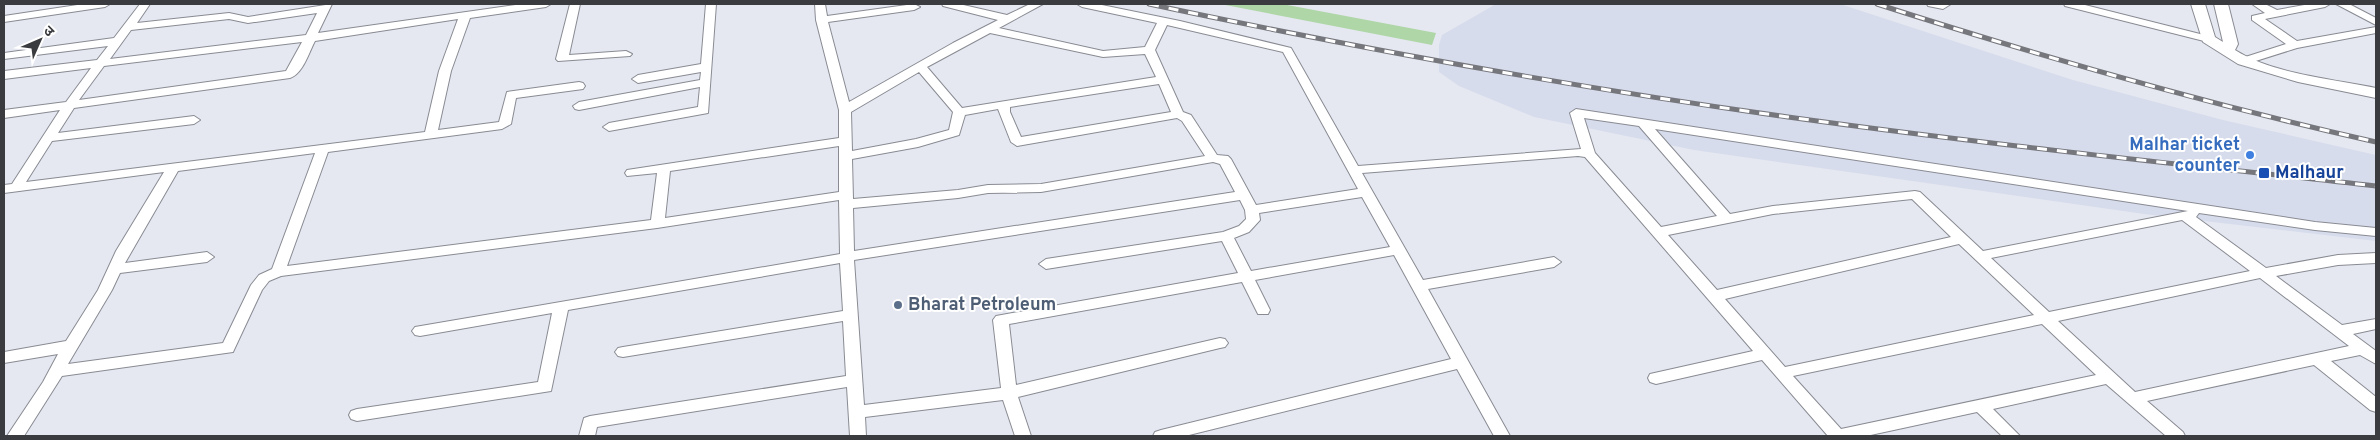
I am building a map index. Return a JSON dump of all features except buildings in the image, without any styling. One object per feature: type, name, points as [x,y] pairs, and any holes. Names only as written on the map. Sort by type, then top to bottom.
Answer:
[{"type":"street","points":[[4,19],[104,4]]},
{"type":"street","points":[[10,188],[48,138],[68,106],[145,4]]},
{"type":"street","points":[[4,75],[309,38],[546,4]]},
{"type":"street","points":[[575,4],[562,59],[626,54]]},
{"type":"street","points":[[609,127],[704,110],[711,4]]},
{"type":"street","points":[[820,4],[822,20],[845,110],[847,257],[858,436]]},
{"type":"street","points":[[947,4],[1008,19]]},
{"type":"street","points":[[845,110],[988,29],[1038,4]]},
{"type":"street","points":[[1082,4],[1287,50],[1352,170],[1502,436]]},
{"type":"street","points":[[1932,4],[1943,6],[1946,4]]},
{"type":"street","points":[[2069,4],[2208,39],[2228,48],[2243,61],[2298,77],[2376,92]]},
{"type":"street","points":[[2198,4],[2208,39]]},
{"type":"street","points":[[2221,4],[2228,48]]},
{"type":"street","points":[[2257,4],[2275,14]]},
{"type":"street","points":[[2295,45],[2256,18],[2325,4]]},
{"type":"street","points":[[2341,4],[2376,22]]},
{"type":"street","points":[[127,27],[229,16],[248,20],[326,7]]},
{"type":"street","points":[[4,114],[290,74],[296,69],[309,38],[326,7]]},
{"type":"street","points":[[822,20],[914,7]]},
{"type":"street","points":[[431,136],[445,71],[465,15]]},
{"type":"street","points":[[1149,50],[1163,21]]},
{"type":"street","points":[[988,29],[1103,54],[1149,50]]},
{"type":"street","points":[[2243,61],[2295,45],[2376,30]]},
{"type":"street","points":[[4,56],[117,41]]},
{"type":"street","points":[[1149,50],[1178,114]]},
{"type":"street","points":[[638,79],[707,67]]},
{"type":"street","points":[[921,67],[959,112]]},
{"type":"street","points":[[959,112],[1163,80]]},
{"type":"street","points":[[579,106],[706,82]]},
{"type":"street","points":[[10,188],[431,136],[502,125],[505,124],[511,94],[579,86]]},
{"type":"street","points":[[1004,104],[1004,112],[1017,142],[1178,114],[1187,118],[1213,158]]},
{"type":"street","points":[[845,156],[918,143],[955,132],[959,112]]},
{"type":"street","points":[[2109,378],[1837,436],[1589,154],[1576,113],[2315,226],[2376,232]]},
{"type":"street","points":[[48,138],[194,120]]},
{"type":"street","points":[[1643,123],[1728,220]]},
{"type":"street","points":[[632,173],[845,141]]},
{"type":"street","points":[[278,272],[323,149]]},
{"type":"street","points":[[1352,170],[1578,152],[1589,154]]},
{"type":"street","points":[[56,371],[228,348],[256,288],[264,278],[278,272],[846,199],[958,194],[988,189],[1041,188],[1213,158],[1223,159],[1226,162],[1242,195],[1252,210],[1253,220],[1250,225],[1226,236],[1046,264]]},
{"type":"street","points":[[15,436],[38,403],[70,346],[105,290],[123,251],[173,168]]},
{"type":"street","points":[[657,224],[664,168]]},
{"type":"street","points":[[1252,210],[1365,192]]},
{"type":"street","points":[[420,331],[847,257],[1242,195]]},
{"type":"street","points":[[1658,232],[1773,210],[1915,195],[2109,378],[2177,436]]},
{"type":"street","points":[[1979,256],[2214,210]]},
{"type":"street","points":[[2185,216],[2376,360]]},
{"type":"street","points":[[1226,236],[1263,310]]},
{"type":"street","points":[[1714,296],[1962,239]]},
{"type":"street","points":[[1023,436],[1009,393],[1002,320],[1398,250]]},
{"type":"street","points":[[115,269],[207,258]]},
{"type":"street","points":[[1781,373],[2263,273],[2338,260],[2376,258]]},
{"type":"street","points":[[1418,286],[1554,262]]},
{"type":"street","points":[[357,415],[545,387],[561,306]]},
{"type":"street","points":[[623,352],[850,315]]},
{"type":"street","points":[[2339,331],[2376,324]]},
{"type":"street","points":[[857,412],[1009,393],[1220,343]]},
{"type":"street","points":[[4,357],[70,346]]},
{"type":"street","points":[[2132,398],[2363,349]]},
{"type":"street","points":[[1656,378],[1766,354]]},
{"type":"street","points":[[2317,359],[2376,406]]},
{"type":"street","points":[[1161,436],[1461,362]]},
{"type":"street","points":[[587,436],[590,422],[855,380]]},
{"type":"street","points":[[1980,406],[2012,436]]},
{"type":"shaded area","points":[[1496,4],[1840,4],[2073,80],[2223,120],[2376,155],[2376,241],[2144,214],[1694,150],[1534,117],[1459,86],[1439,72],[1439,45],[1442,35]]},
{"type":"green space","points":[[1220,4],[1282,4],[1436,33],[1432,45]]},
{"type":"railway","points":[[1149,4],[1467,66],[1627,93],[1788,117],[1935,136],[2376,186]]},
{"type":"railway","points":[[1877,4],[2125,79],[2250,112],[2376,142]]},
{"type":"place","name":"Malhar ticket counter","points":[[2250,155]]},
{"type":"place","name":"Malhaur","points":[[2264,173]]},
{"type":"place","name":"Bharat Petroleum","points":[[898,305]]}]
